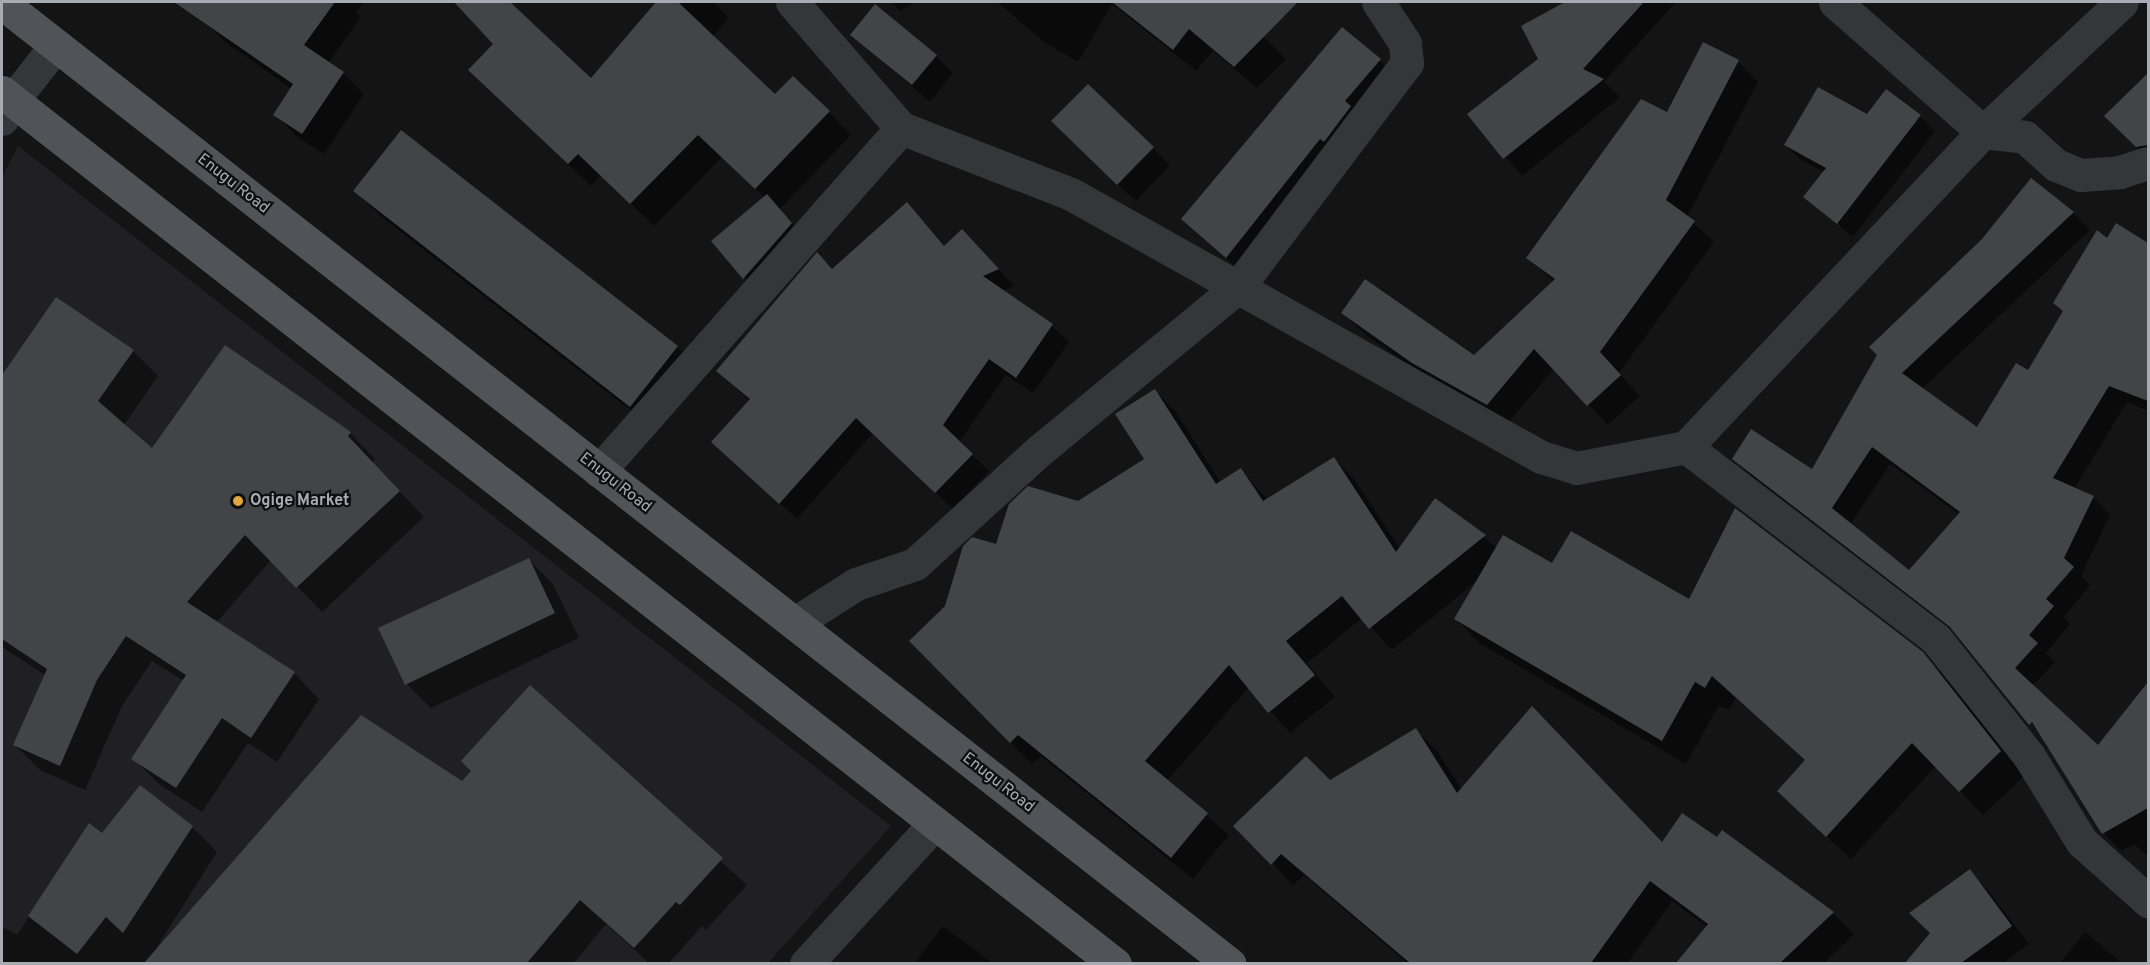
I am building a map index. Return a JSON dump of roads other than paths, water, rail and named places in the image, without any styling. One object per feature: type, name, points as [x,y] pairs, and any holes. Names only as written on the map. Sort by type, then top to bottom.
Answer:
[{"type":"main road","name":"Enugu Road","points":[[2,3],[1230,963]]},
{"type":"main road","points":[[5,104],[1115,963]]},
{"type":"street","points":[[792,2],[901,128],[1071,194],[1540,457],[1576,468],[1686,447],[1983,132],[2122,2]]},
{"type":"street","points":[[795,624],[856,584],[915,564],[1040,450],[1238,287],[1407,63],[1406,43],[1378,2]]},
{"type":"street","points":[[1835,2],[1983,132],[2025,137],[2056,165],[2081,175],[2120,172],[2148,163]]},
{"type":"street","points":[[5,104],[56,45]]},
{"type":"street","points":[[599,471],[901,128]]},
{"type":"street","points":[[1686,447],[1936,639],[2030,756],[2082,842],[2148,901]]},
{"type":"street","points":[[806,963],[935,823]]},
{"type":"place","name":"Ogige Market","points":[[238,501]]}]
